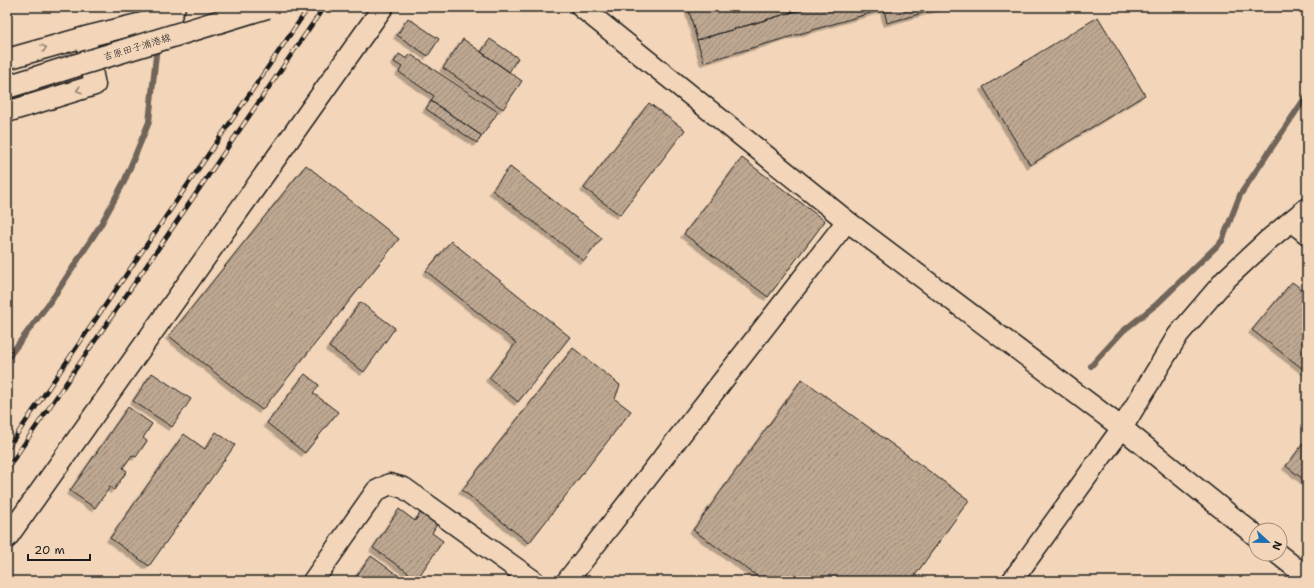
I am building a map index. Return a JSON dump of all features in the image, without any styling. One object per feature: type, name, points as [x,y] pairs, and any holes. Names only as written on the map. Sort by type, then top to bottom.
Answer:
[{"type":"main road","name":"吉原田子浦港線","points":[[7,87],[267,7]]},
{"type":"street","points":[[7,538],[383,7]]},
{"type":"street","points":[[581,7],[847,221],[1122,428],[1248,530]]},
{"type":"street","points":[[7,60],[85,37],[144,22],[173,11]]},
{"type":"street","points":[[7,112],[95,85],[85,37]]},
{"type":"street","points":[[1012,581],[1122,428],[1178,335],[1224,280],[1268,240],[1307,208]]},
{"type":"street","points":[[567,581],[847,221]]},
{"type":"street","points":[[1291,221],[1307,234]]},
{"type":"street","points":[[313,581],[376,491],[390,484],[404,488],[534,581]]},
{"type":"street","points":[[1288,562],[1307,577]]},
{"type":"building","points":[[688,7],[810,7],[697,40]]},
{"type":"building","points":[[810,7],[944,7],[887,23],[884,9],[704,62],[697,40]]},
{"type":"building","points":[[1098,17],[1145,95],[1030,165],[983,87]]},
{"type":"building","points":[[408,18],[439,39],[428,56],[397,35]]},
{"type":"building","points":[[463,39],[522,81],[503,109],[443,68]]},
{"type":"building","points":[[490,39],[518,58],[509,72],[481,52]]},
{"type":"building","points":[[399,54],[407,59],[410,54],[498,112],[482,136],[431,101],[434,96],[399,72],[402,67],[394,62]]},
{"type":"building","points":[[431,101],[482,136],[477,143],[426,109]]},
{"type":"building","points":[[649,103],[685,130],[620,215],[584,188]]},
{"type":"building","points":[[742,158],[825,221],[768,297],[684,234]]},
{"type":"building","points":[[306,165],[399,239],[262,410],[169,336]]},
{"type":"building","points":[[510,167],[602,238],[584,261],[492,190]]},
{"type":"building","points":[[451,241],[570,337],[518,402],[489,378],[516,343],[426,271]]},
{"type":"building","points":[[1292,282],[1307,293],[1307,372],[1252,330]]},
{"type":"building","points":[[360,302],[395,328],[364,372],[329,347]]},
{"type":"building","points":[[573,348],[620,385],[615,399],[631,411],[529,543],[462,490]]},
{"type":"building","points":[[152,373],[191,399],[172,427],[133,401]]},
{"type":"building","points":[[305,374],[319,385],[313,393],[338,412],[305,453],[267,423]]},
{"type":"building","points":[[802,379],[969,500],[911,581],[764,581],[693,530]]},
{"type":"building","points":[[128,407],[152,424],[143,438],[147,441],[136,457],[132,455],[123,468],[127,471],[114,490],[110,487],[95,508],[70,491]]},
{"type":"building","points":[[216,432],[235,445],[149,566],[110,538],[184,434],[205,449]]},
{"type":"building","points":[[1307,439],[1307,482],[1286,466]]},
{"type":"building","points":[[399,509],[415,521],[420,513],[437,524],[432,533],[443,541],[417,579],[373,548]]},
{"type":"building","points":[[371,556],[406,581],[353,581]]},
{"type":"waterway","points":[[7,359],[55,295],[100,226],[124,182],[149,122],[157,45]]},
{"type":"waterway","points":[[1091,366],[1123,331],[1157,304],[1222,241],[1240,195],[1307,95]]},
{"type":"railway","points":[[7,449],[309,7]]},
{"type":"railway","points":[[7,469],[324,7]]}]
